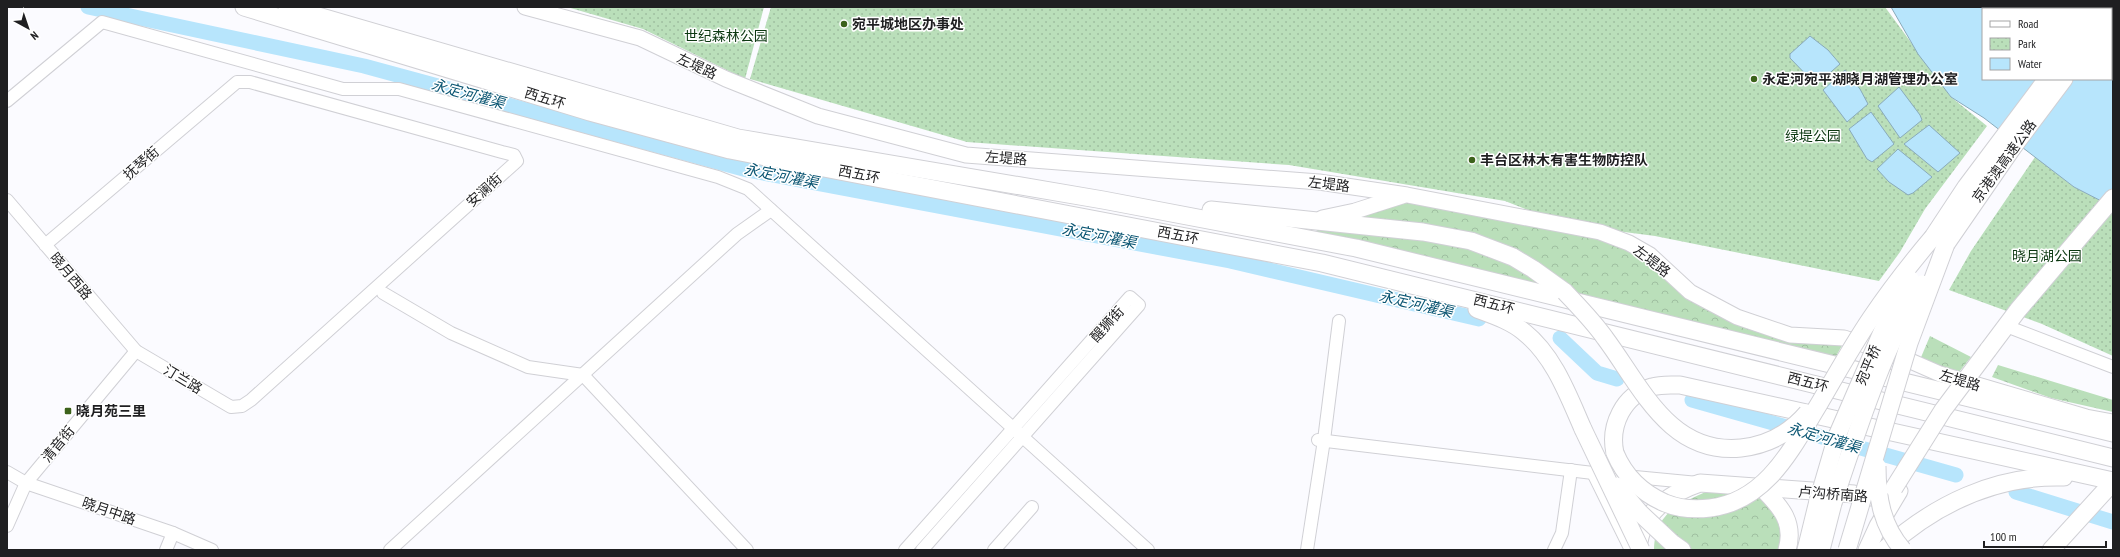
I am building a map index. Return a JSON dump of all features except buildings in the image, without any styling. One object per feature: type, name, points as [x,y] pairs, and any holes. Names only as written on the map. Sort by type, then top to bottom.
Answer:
[{"type":"highway","name":"西五环","points":[[244,7],[590,112],[730,150],[1322,263],[2113,458]]},
{"type":"highway","points":[[287,7],[342,22]]},
{"type":"highway","points":[[302,7],[342,22]]},
{"type":"highway","name":"西五环","points":[[342,22],[738,138],[1103,200],[1356,248],[2113,433]]},
{"type":"highway","name":"京港澳高速公路","points":[[1939,240],[1966,187],[2046,80]]},
{"type":"highway","name":"京港澳高速公路","points":[[1939,240],[2013,147],[2063,80]]},
{"type":"highway","points":[[2023,314],[2113,198]]},
{"type":"highway","points":[[1103,200],[1423,232],[1471,241],[1513,257],[1533,268],[1565,292],[1592,321],[1605,338],[1653,408],[1678,430],[1704,444],[1732,448],[1752,447],[1770,441],[1789,430],[1824,394]]},
{"type":"highway","points":[[2023,314],[2113,215]]},
{"type":"highway","points":[[1939,240],[1900,277],[1871,318],[1824,394],[1780,467],[1753,492],[1734,503],[1701,509],[1687,509],[1669,504],[1637,486],[1626,474],[1615,453],[1613,443],[1616,420],[1630,400],[1639,393],[1652,387],[1680,385],[2108,480]]},
{"type":"highway","points":[[1847,550],[1910,343],[1939,240]]},
{"type":"highway","name":"宛平桥","points":[[1825,502],[1838,436],[1885,325],[1939,240]]},
{"type":"highway","points":[[1427,288],[1508,322],[1525,332],[1556,370],[1583,429],[1596,468],[1641,550]]},
{"type":"highway","name":"卢沟桥南路","points":[[1867,550],[1896,490],[1943,410],[2023,314]]},
{"type":"highway","points":[[1877,451],[1877,480],[1881,510],[1892,537],[1903,550]]},
{"type":"highway","points":[[1596,468],[1640,513],[1677,546]]},
{"type":"highway","points":[[1884,550],[1915,524],[1938,508],[1992,486],[2023,479],[2055,476],[2108,480]]},
{"type":"highway","points":[[2050,550],[2090,505],[2108,480]]},
{"type":"highway","name":"卢沟桥南路","points":[[1638,550],[1642,531],[1652,513],[1664,500],[1677,491],[1700,483],[1763,489],[1854,494],[1871,497],[1896,490]]},
{"type":"highway","points":[[1763,489],[1786,517],[1790,530],[1787,550]]},
{"type":"highway","points":[[1854,494],[1864,500],[1870,507],[1878,526]]},
{"type":"highway","points":[[1806,550],[1825,502]]},
{"type":"highway","points":[[1821,550],[1825,502]]},
{"type":"main road","name":"左堤路","points":[[525,7],[640,38],[726,79],[818,116],[966,155],[1319,182],[1407,195],[1600,232],[1629,243],[1650,255],[1690,292],[1737,317],[1790,335],[1844,338],[1899,356],[1940,374],[2086,417],[2113,422]]},
{"type":"main road","points":[[1310,220],[1341,215],[1407,195]]},
{"type":"street","points":[[7,101],[102,22],[343,89],[399,89],[718,177],[748,189],[1148,550]]},
{"type":"street","name":"抚琴街","points":[[45,245],[237,82]]},
{"type":"street","name":"安澜街","points":[[231,407],[242,406],[251,400],[517,161],[514,155],[250,82],[237,82]]},
{"type":"street","name":"晓月西路","points":[[7,200],[136,351]]},
{"type":"street","points":[[390,550],[737,234],[771,210]]},
{"type":"street","points":[[383,293],[452,333],[528,367],[583,375],[747,550]]},
{"type":"street","name":"醒狮街","points":[[905,550],[1130,297],[1139,305],[922,550]]},
{"type":"street","points":[[1307,550],[1321,440],[1339,321]]},
{"type":"street","points":[[2011,328],[2113,367]]},
{"type":"street","name":"汀兰路","points":[[136,351],[231,407]]},
{"type":"street","name":"清音街","points":[[7,526],[26,483],[136,351]]},
{"type":"street","points":[[1321,440],[1571,470],[1596,468],[1700,483]]},
{"type":"street","points":[[1596,468],[1631,550]]},
{"type":"street","points":[[1554,550],[1562,533],[1571,470]]},
{"type":"street","name":"晓月中路","points":[[7,472],[26,483],[173,533],[212,550]]},
{"type":"street","points":[[994,550],[1032,507]]},
{"type":"street","points":[[166,550],[173,533]]},
{"type":"green space","name":"世纪森林公园","points":[[567,7],[764,7],[745,79],[643,29]]},
{"type":"green space","name":"绿堤公园","points":[[771,7],[1885,7],[1951,97],[1987,126],[1925,209],[1900,252],[1879,281],[1655,236],[1563,224],[1505,201],[1289,165],[967,142],[750,79]]},
{"type":"green space","name":"晓月湖公园","points":[[2035,157],[2074,187],[2113,207],[2113,356],[2042,324],[1949,290],[1971,251]]},
{"type":"green space","points":[[1411,200],[1604,238],[1627,250],[1728,318],[1844,342],[1835,358],[1594,297],[1313,232],[1356,216]]},
{"type":"green space","points":[[1930,336],[1971,357],[1956,376],[1919,362]]},
{"type":"green space","points":[[1998,365],[2113,400],[2113,412],[2051,398],[1992,377]]},
{"type":"green space","points":[[1708,491],[1744,495],[1771,503],[1779,511],[1790,550],[1654,550],[1655,537],[1664,518],[1687,500]]},
{"type":"water","points":[[1891,7],[2113,7],[2113,207],[2074,187],[1984,118],[1951,97],[1918,54]]},
{"type":"water","points":[[1810,36],[1828,50],[1840,64],[1816,85],[1790,58],[1790,54]]},
{"type":"water","points":[[1845,70],[1860,89],[1868,104],[1847,122],[1823,90]]},
{"type":"water","points":[[1899,87],[1920,115],[1922,120],[1900,138],[1878,106]]},
{"type":"water","points":[[1871,112],[1894,144],[1872,162],[1867,159],[1849,129]]},
{"type":"water","points":[[1929,125],[1960,153],[1938,172],[1904,144]]},
{"type":"water","points":[[1898,149],[1932,177],[1913,193],[1908,195],[1889,182],[1877,169]]},
{"type":"waterway","name":"永定河灌渠","points":[[88,7],[364,66],[747,170],[1230,261],[1479,319]]},
{"type":"waterway","name":"永定河灌渠","points":[[1560,338],[1597,373],[1617,379]]},
{"type":"waterway","name":"永定河灌渠","points":[[1692,400],[1956,475]]},
{"type":"waterway","name":"永定河灌渠","points":[[2016,492],[2113,522]]},
{"type":"place","name":"宛平城地区办事处","points":[[844,24]]},
{"type":"place","name":"永定河宛平湖晓月湖管理办公室","points":[[1754,79]]},
{"type":"place","name":"丰台区林木有害生物防控队","points":[[1472,160]]},
{"type":"place","name":"晓月苑三里","points":[[68,411]]}]
